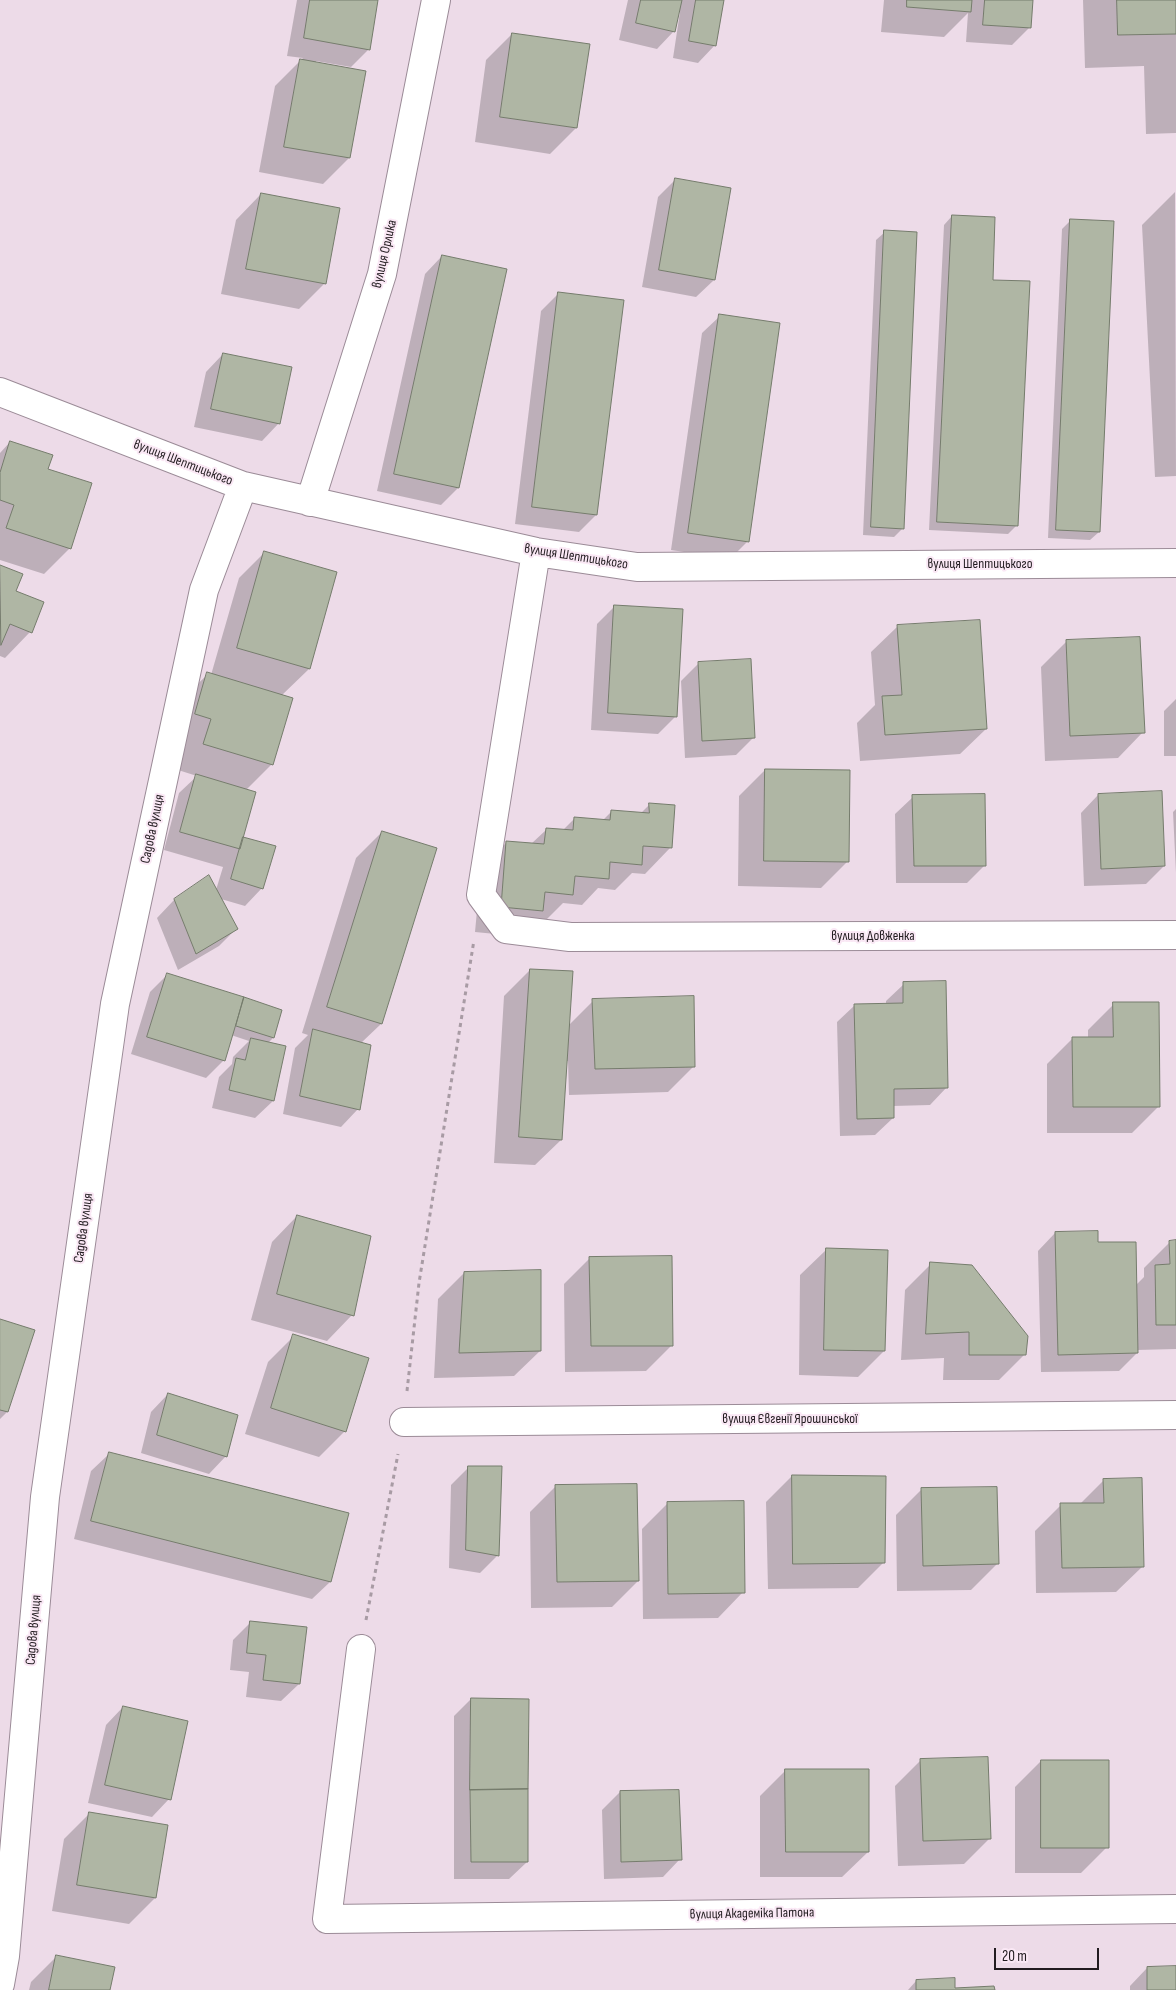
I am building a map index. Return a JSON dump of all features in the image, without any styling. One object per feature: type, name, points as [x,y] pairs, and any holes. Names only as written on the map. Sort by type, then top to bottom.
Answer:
[{"type":"street","name":"вулиця Орлика","points":[[310,502],[382,274],[436,0]]},
{"type":"street","name":"вулиця Шептицького","points":[[0,392],[243,486],[536,552],[637,567],[1176,563]]},
{"type":"street","name":"Садова вулиця","points":[[0,1984],[5,1956],[45,1497],[115,1004],[204,590],[243,486]]},
{"type":"street","points":[[481,894],[536,552]]},
{"type":"street","name":"вулиця Довженка","points":[[481,894],[506,929],[570,937],[1176,935]]},
{"type":"street","name":"вулиця Євгенії Ярошинської","points":[[404,1422],[1176,1415]]},
{"type":"street","name":"вулиця Академіка Патона","points":[[360,1649],[327,1918],[1176,1909]]},
{"type":"path","points":[[360,1649],[404,1422],[419,1283],[481,894]]},
{"type":"building","points":[[310,0],[378,0],[370,50],[304,38]]},
{"type":"building","points":[[641,0],[682,0],[675,32],[636,23]]},
{"type":"building","points":[[696,0],[724,0],[716,46],[689,41]]},
{"type":"building","points":[[907,0],[972,0],[971,12],[907,7]]},
{"type":"building","points":[[985,0],[1033,0],[1031,28],[983,25]]},
{"type":"building","points":[[1117,0],[1176,0],[1176,34],[1118,35]]},
{"type":"building","points":[[512,33],[590,44],[577,128],[500,117]]},
{"type":"building","points":[[300,59],[366,71],[350,158],[284,147]]},
{"type":"building","points":[[675,178],[731,188],[715,280],[659,270]]},
{"type":"building","points":[[261,193],[340,208],[326,284],[246,269]]},
{"type":"building","points":[[952,215],[995,217],[993,280],[1030,281],[1018,526],[937,522]]},
{"type":"building","points":[[1070,219],[1114,221],[1100,532],[1056,530]]},
{"type":"building","points":[[884,230],[917,232],[904,529],[871,527]]},
{"type":"building","points":[[442,255],[507,269],[459,488],[394,474]]},
{"type":"building","points":[[558,292],[624,300],[597,515],[532,507]]},
{"type":"building","points":[[719,314],[780,323],[749,542],[688,533]]},
{"type":"building","points":[[223,353],[292,367],[280,424],[211,409]]},
{"type":"building","points":[[10,441],[53,455],[48,469],[92,483],[71,549],[6,528],[14,505],[0,500],[0,473]]},
{"type":"building","points":[[264,551],[337,572],[310,669],[237,648]]},
{"type":"building","points":[[0,565],[23,574],[16,591],[44,602],[32,633],[10,624],[1,645]]},
{"type":"building","points":[[614,605],[683,609],[677,717],[608,713]]},
{"type":"building","points":[[980,620],[987,729],[885,735],[882,696],[902,695],[897,625]]},
{"type":"building","points":[[1140,637],[1145,733],[1070,736],[1066,640]]},
{"type":"building","points":[[751,659],[755,738],[702,741],[698,662]]},
{"type":"building","points":[[207,672],[293,698],[273,765],[203,744],[211,719],[195,714]]},
{"type":"building","points":[[765,769],[850,770],[849,862],[764,861]]},
{"type":"building","points":[[196,774],[256,792],[240,849],[180,832]]},
{"type":"building","points":[[1162,791],[1165,866],[1101,869],[1098,794]]},
{"type":"building","points":[[985,794],[986,866],[914,866],[912,795]]},
{"type":"building","points":[[649,803],[675,805],[672,848],[643,846],[642,865],[610,862],[609,879],[575,876],[573,895],[545,892],[543,911],[501,907],[506,841],[544,844],[546,828],[573,830],[574,817],[610,820],[611,810],[649,813]]},
{"type":"building","points":[[382,831],[437,848],[382,1024],[327,1007]]},
{"type":"building","points":[[243,837],[276,846],[263,889],[231,879]]},
{"type":"building","points":[[209,875],[238,929],[196,954],[174,899]]},
{"type":"building","points":[[530,969],[573,971],[562,1140],[519,1137]]},
{"type":"building","points":[[167,973],[244,997],[225,1061],[147,1037]]},
{"type":"building","points":[[946,981],[948,1088],[894,1089],[894,1118],[857,1119],[854,1004],[903,1003],[903,982]]},
{"type":"building","points":[[694,996],[695,1067],[595,1069],[592,999]]},
{"type":"building","points":[[244,997],[282,1010],[274,1038],[236,1026]]},
{"type":"building","points":[[1113,1002],[1159,1002],[1160,1107],[1073,1107],[1072,1037],[1113,1037]]},
{"type":"building","points":[[313,1029],[371,1045],[360,1110],[300,1096]]},
{"type":"building","points":[[251,1038],[286,1046],[274,1101],[229,1090],[236,1058],[245,1060]]},
{"type":"building","points":[[297,1215],[371,1236],[354,1316],[277,1294]]},
{"type":"building","points":[[1098,1231],[1098,1242],[1136,1242],[1138,1353],[1058,1355],[1055,1232]]},
{"type":"building","points":[[1176,1240],[1176,1325],[1156,1325],[1155,1265],[1170,1264],[1169,1241]]},
{"type":"building","points":[[826,1248],[888,1250],[885,1351],[824,1350]]},
{"type":"building","points":[[672,1256],[673,1346],[591,1346],[589,1257]]},
{"type":"building","points":[[930,1262],[972,1265],[1028,1336],[1026,1355],[969,1355],[969,1332],[926,1334]]},
{"type":"building","points":[[541,1270],[541,1351],[459,1353],[464,1272]]},
{"type":"building","points":[[0,1319],[35,1330],[8,1412],[0,1410]]},
{"type":"building","points":[[293,1334],[369,1358],[346,1432],[271,1408]]},
{"type":"building","points":[[168,1393],[238,1415],[227,1457],[157,1435]]},
{"type":"building","points":[[109,1452],[349,1513],[331,1582],[91,1521]]},
{"type":"building","points":[[468,1466],[502,1466],[499,1556],[466,1550]]},
{"type":"building","points":[[792,1475],[886,1476],[885,1563],[793,1564]]},
{"type":"building","points":[[1142,1478],[1144,1567],[1062,1568],[1060,1503],[1104,1503],[1103,1479]]},
{"type":"building","points":[[637,1484],[639,1581],[557,1582],[555,1485]]},
{"type":"building","points":[[997,1487],[999,1564],[923,1566],[921,1488]]},
{"type":"building","points":[[744,1501],[745,1593],[668,1594],[667,1502]]},
{"type":"building","points":[[250,1621],[307,1627],[300,1684],[263,1680],[266,1655],[247,1653]]},
{"type":"building","points":[[471,1698],[529,1699],[528,1789],[470,1790]]},
{"type":"building","points":[[123,1706],[188,1721],[171,1800],[105,1785]]},
{"type":"building","points":[[988,1757],[991,1839],[923,1841],[920,1759]]},
{"type":"building","points":[[1041,1760],[1109,1760],[1109,1848],[1041,1848]]},
{"type":"building","points":[[785,1769],[869,1769],[869,1852],[786,1852]]},
{"type":"building","points":[[528,1789],[528,1862],[471,1862],[470,1790]]},
{"type":"building","points":[[679,1790],[682,1860],[621,1862],[620,1791]]},
{"type":"building","points":[[89,1812],[168,1825],[156,1898],[77,1885]]},
{"type":"building","points":[[56,1955],[115,1967],[110,1990],[49,1990]]},
{"type":"building","points":[[1176,1966],[1176,1990],[1147,1990],[1147,1967]]},
{"type":"building","points":[[955,1978],[955,1988],[994,1986],[995,1990],[916,1990],[916,1980]]}]
